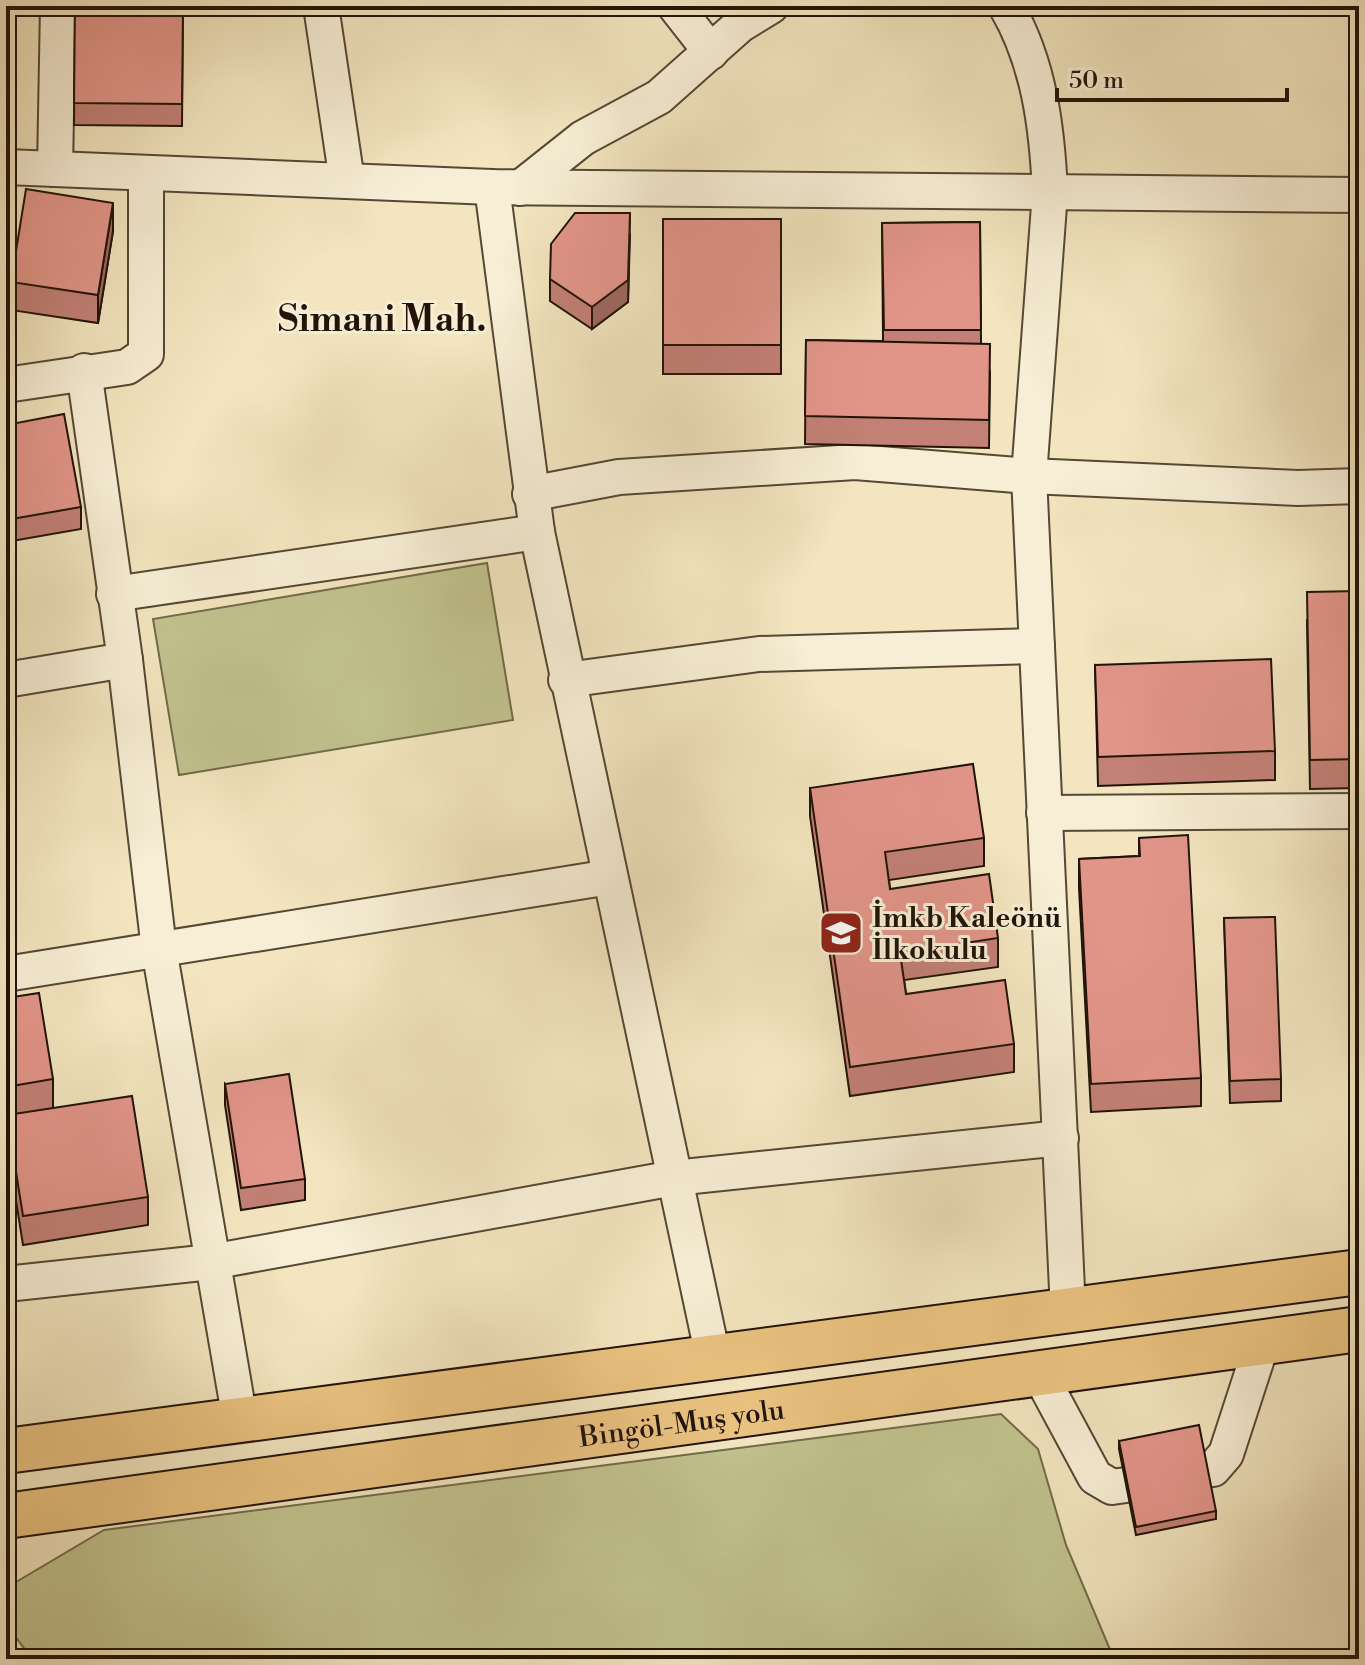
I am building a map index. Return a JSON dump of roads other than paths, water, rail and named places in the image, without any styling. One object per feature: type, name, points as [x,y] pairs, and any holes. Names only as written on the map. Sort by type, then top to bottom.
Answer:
[{"type":"highway","points":[[6,1451],[1359,1272]]},
{"type":"highway","name":"Bingöl-Muş yolu","points":[[6,1516],[1359,1329]]},
{"type":"street","points":[[55,169],[58,6]]},
{"type":"street","points":[[321,6],[347,181]]},
{"type":"street","points":[[675,6],[711,52]]},
{"type":"street","points":[[506,188],[583,138],[659,97],[740,25],[771,6]]},
{"type":"street","points":[[1006,6],[1025,38],[1040,98],[1050,192],[1029,476],[1068,1311]]},
{"type":"street","points":[[6,167],[506,188],[1359,195]]},
{"type":"street","points":[[6,385],[127,367],[146,354],[146,173]]},
{"type":"street","points":[[506,188],[530,494],[566,680],[713,1357]]},
{"type":"street","points":[[84,371],[125,660],[159,949],[240,1420]]},
{"type":"street","points":[[530,494],[619,477],[855,462],[1029,476],[1298,488],[1359,486]]},
{"type":"street","points":[[114,594],[537,532]]},
{"type":"street","points":[[566,680],[759,654],[1037,646]]},
{"type":"street","points":[[6,680],[125,660]]},
{"type":"street","points":[[1044,813],[1359,811]]},
{"type":"street","points":[[6,974],[610,877]]},
{"type":"street","points":[[6,1284],[211,1262],[674,1178],[1061,1138]]},
{"type":"street","points":[[1206,1470],[1213,1469],[1226,1454],[1262,1343]]},
{"type":"street","points":[[1039,1373],[1095,1477],[1112,1487],[1126,1485]]},
{"type":"place","name":"İmkb Kaleönü İlkokulu","points":[[841,933]]},
{"type":"district","name":"Simani Mah.","points":[[382,318]]}]
